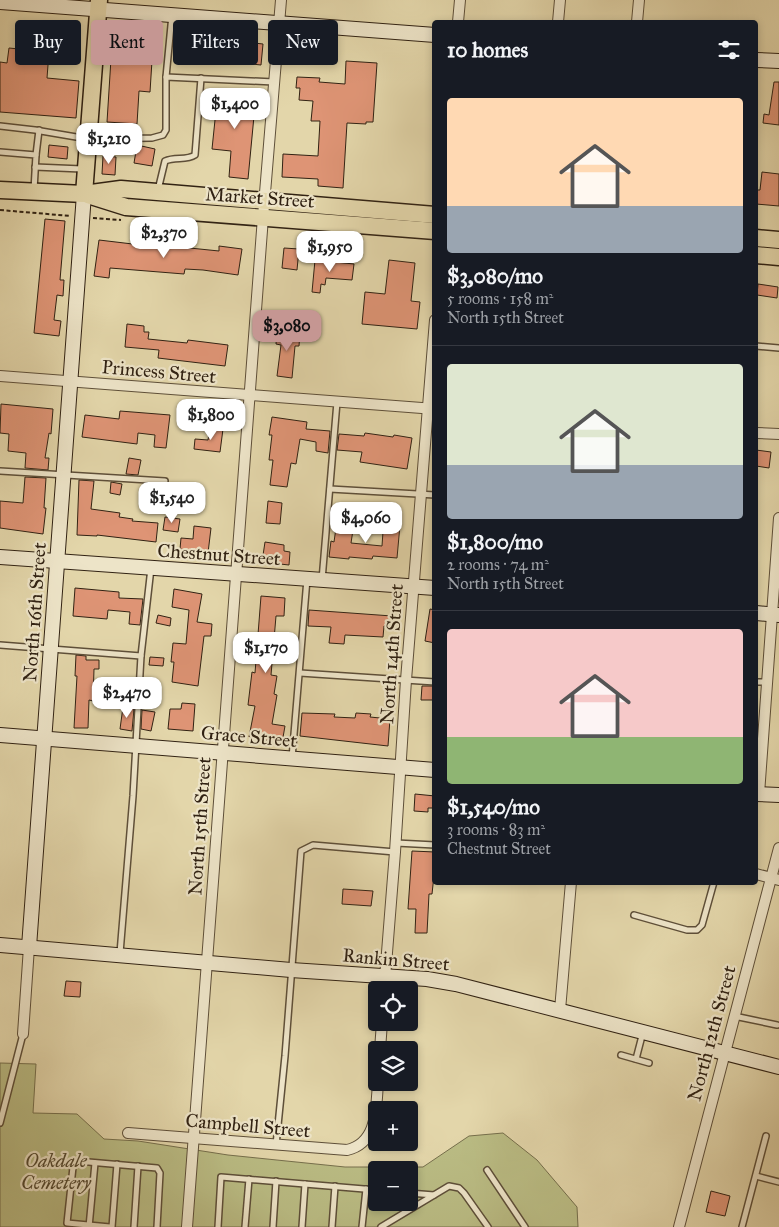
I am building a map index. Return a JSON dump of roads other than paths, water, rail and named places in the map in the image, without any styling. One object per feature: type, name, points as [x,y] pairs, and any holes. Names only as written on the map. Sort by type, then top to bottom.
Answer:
[{"type":"main road","points":[[84,194],[99,5]]},
{"type":"main road","name":"Market Street","points":[[0,190],[84,194],[121,189],[264,210],[432,231]]},
{"type":"main road","name":"Market Street","points":[[84,194],[126,207],[432,214]]},
{"type":"main road","points":[[758,238],[779,240]]},
{"type":"main road","points":[[758,255],[779,257]]},
{"type":"street","name":"North 15th Street","points":[[279,20],[281,0]]},
{"type":"street","points":[[458,20],[460,0]]},
{"type":"street","points":[[558,20],[560,0]]},
{"type":"street","points":[[637,20],[638,0]]},
{"type":"street","points":[[0,2],[99,5],[172,15],[268,22]]},
{"type":"street","points":[[338,28],[432,35]]},
{"type":"street","points":[[758,60],[779,61]]},
{"type":"street","name":"North 15th Street","points":[[186,1227],[275,65]]},
{"type":"street","name":"North 16th Street","points":[[23,1034],[84,194]]},
{"type":"street","name":"Princess Street","points":[[0,376],[431,409]]},
{"type":"street","name":"North 14th Street","points":[[385,981],[396,847],[406,680],[421,493],[432,387]]},
{"type":"street","points":[[758,433],[779,434]]},
{"type":"street","points":[[779,518],[775,615],[761,682],[758,794],[779,795]]},
{"type":"street","name":"Chestnut Street","points":[[0,557],[432,588]]},
{"type":"street","points":[[758,614],[775,615]]},
{"type":"street","name":"Grace Street","points":[[0,735],[432,770]]},
{"type":"street","name":"North 12th Street","points":[[679,1227],[734,1016],[775,879],[779,848]]},
{"type":"street","points":[[758,875],[775,879]]},
{"type":"street","points":[[560,1010],[571,885]]},
{"type":"street","name":"Rankin Street","points":[[0,945],[291,970],[385,976],[456,984],[779,1067]]},
{"type":"street","name":"Campbell Street","points":[[128,1133],[347,1150],[357,1147],[363,1142],[374,1123],[377,1091]]},
{"type":"lane","points":[[0,126],[88,138],[152,138],[163,135],[166,130],[166,77],[172,15]]},
{"type":"lane","points":[[166,77],[274,82]]},
{"type":"lane","points":[[158,193],[165,161],[170,158],[190,158],[195,155],[201,78]]},
{"type":"lane","points":[[34,192],[39,130]]},
{"type":"lane","points":[[0,152],[36,155]]},
{"type":"lane","points":[[35,167],[86,170]]},
{"type":"lane","points":[[758,346],[779,348]]},
{"type":"lane","points":[[322,580],[337,402]]},
{"type":"lane","points":[[0,471],[165,481]]},
{"type":"lane","points":[[330,489],[432,495]]},
{"type":"lane","points":[[120,954],[133,796],[141,656],[151,568]]},
{"type":"lane","points":[[292,758],[307,579]]},
{"type":"lane","points":[[0,645],[141,656]]},
{"type":"lane","points":[[300,673],[432,682]]},
{"type":"lane","points":[[276,1145],[286,1056],[301,851],[313,845],[396,847],[432,845]]},
{"type":"lane","points":[[634,915],[687,930],[697,930],[702,925],[713,885]]},
{"type":"lane","points":[[734,1016],[776,1025]]},
{"type":"lane","points":[[636,1059],[644,1032]]},
{"type":"lane","points":[[0,1123],[23,1034]]},
{"type":"lane","points":[[621,1055],[649,1063]]},
{"type":"lane","points":[[742,1227],[766,1136]]},
{"type":"lane","points":[[117,1164],[111,1227],[67,1223],[73,1168],[77,1161],[94,1163],[117,1164],[158,1168],[160,1173],[157,1227]]},
{"type":"lane","points":[[89,1226],[94,1163]]},
{"type":"lane","points":[[134,1227],[138,1166]]},
{"type":"lane","points":[[487,1170],[525,1227]]},
{"type":"lane","points":[[756,1176],[779,1182]]},
{"type":"lane","points":[[218,1227],[221,1177],[366,1189],[362,1227]]},
{"type":"lane","points":[[245,1227],[249,1179]]},
{"type":"lane","points":[[273,1227],[276,1181]]},
{"type":"lane","points":[[302,1227],[305,1184]]},
{"type":"lane","points":[[332,1227],[335,1186]]},
{"type":"lane","points":[[381,1227],[449,1186],[459,1188],[488,1227]]},
{"type":"lane","points":[[418,1193],[435,1195]]},
{"type":"park label","name":"Oakdale Cemetery","points":[[56,1171]]}]
